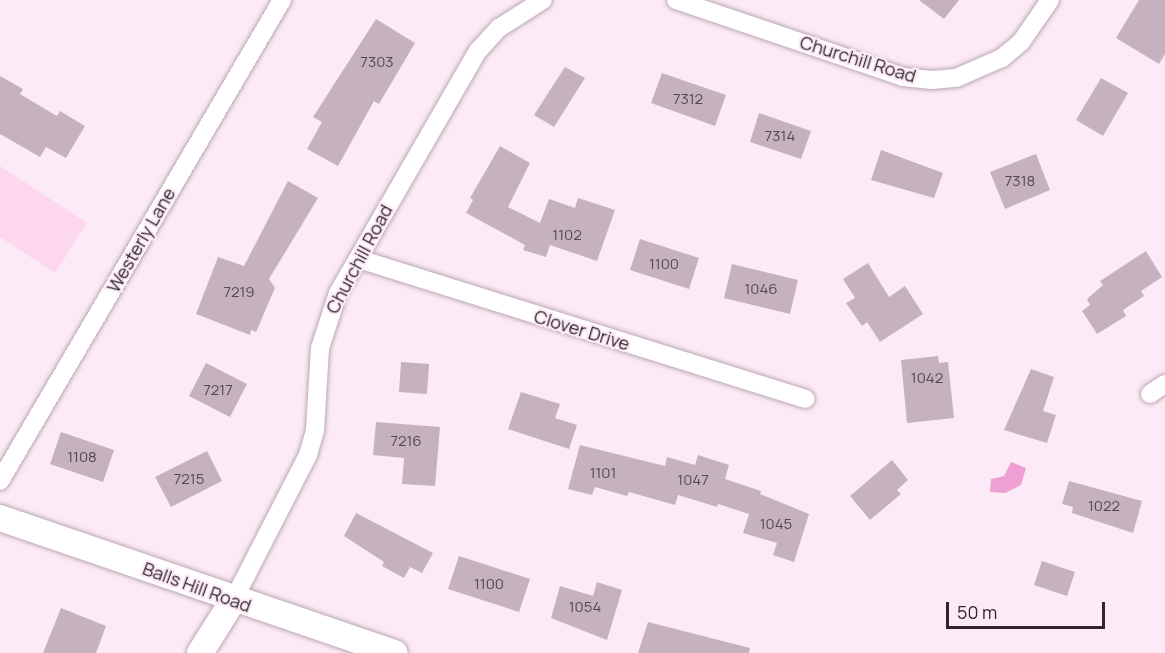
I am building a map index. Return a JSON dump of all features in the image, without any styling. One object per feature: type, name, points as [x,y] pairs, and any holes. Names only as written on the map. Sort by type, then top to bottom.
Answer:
[{"type":"street","name":"Westerly Lane","points":[[0,481],[282,0]]},
{"type":"street","name":"Churchill Road","points":[[200,653],[234,599],[308,455],[315,430],[320,348],[326,320],[358,259],[478,51],[499,28],[543,0]]},
{"type":"street","name":"Churchill Road","points":[[676,0],[903,77],[932,80],[980,70],[1002,58],[1021,42],[1050,0]]},
{"type":"street","name":"Clover Drive","points":[[358,259],[806,399]]},
{"type":"street","name":"Balls Hill Road","points":[[0,518],[395,653]]},
{"type":"shaded area","points":[[0,166],[87,223],[55,273],[0,237]]},
{"type":"shaded area","points":[[1011,462],[1026,468],[1021,485],[1005,493],[990,492],[991,479],[1004,476]]},
{"type":"building","points":[[919,0],[959,0],[944,19]]},
{"type":"building","points":[[1139,0],[1165,0],[1165,54],[1159,64],[1116,38]]},
{"type":"building","points":[[376,19],[415,43],[379,104],[374,101],[338,166],[307,149],[322,122],[313,117]]},
{"type":"building","points":[[565,67],[585,78],[554,127],[534,115]]},
{"type":"building","points":[[662,73],[726,95],[715,126],[651,103]]},
{"type":"building","points":[[0,76],[23,89],[20,94],[57,116],[60,111],[85,126],[66,158],[46,147],[40,157],[0,134]]},
{"type":"building","points":[[1101,78],[1128,93],[1103,136],[1076,120]]},
{"type":"building","points":[[759,113],[811,131],[801,159],[750,142]]},
{"type":"building","points":[[500,146],[530,163],[508,207],[540,223],[549,199],[575,208],[578,198],[615,210],[597,261],[550,245],[546,257],[523,250],[525,245],[466,213],[473,200],[470,198]]},
{"type":"building","points":[[881,150],[943,173],[934,198],[871,180]]},
{"type":"building","points":[[1036,154],[1050,190],[1005,209],[990,172]]},
{"type":"building","points":[[288,181],[318,198],[269,279],[275,288],[256,332],[251,330],[250,335],[196,314],[218,257],[244,266]]},
{"type":"building","points":[[640,239],[699,258],[689,289],[630,270]]},
{"type":"building","points":[[1146,251],[1162,277],[1141,291],[1144,296],[1123,310],[1126,316],[1097,334],[1082,311],[1090,305],[1087,299],[1103,285],[1100,281]]},
{"type":"building","points":[[868,263],[889,297],[905,286],[923,314],[880,342],[867,322],[862,326],[846,303],[855,298],[843,279]]},
{"type":"building","points":[[732,264],[798,280],[790,314],[724,298]]},
{"type":"building","points":[[938,356],[939,363],[948,362],[954,418],[907,423],[901,360]]},
{"type":"building","points":[[401,362],[429,364],[427,394],[399,392]]},
{"type":"building","points":[[206,363],[247,384],[230,417],[189,396]]},
{"type":"building","points":[[1031,369],[1054,377],[1043,411],[1056,415],[1047,443],[1004,430]]},
{"type":"building","points":[[521,392],[560,404],[555,418],[577,425],[569,449],[508,429]]},
{"type":"building","points":[[376,422],[440,427],[435,486],[402,484],[404,458],[373,455]]},
{"type":"building","points":[[61,432],[114,450],[103,482],[50,464]]},
{"type":"building","points":[[580,445],[665,466],[667,457],[695,465],[698,455],[729,465],[725,479],[761,491],[760,494],[809,514],[794,562],[773,555],[777,543],[743,533],[749,514],[678,495],[675,505],[629,492],[627,496],[595,487],[592,495],[568,489]]},
{"type":"building","points":[[207,451],[222,481],[171,507],[155,477]]},
{"type":"building","points":[[892,460],[908,480],[897,490],[901,494],[870,520],[850,496]]},
{"type":"building","points":[[1069,481],[1142,501],[1133,533],[1072,513],[1073,507],[1062,504]]},
{"type":"building","points":[[356,513],[433,553],[422,573],[410,567],[404,578],[382,566],[384,562],[344,536]]},
{"type":"building","points":[[459,556],[530,579],[519,612],[448,589]]},
{"type":"building","points":[[1042,561],[1075,572],[1067,596],[1034,585]]},
{"type":"building","points":[[597,582],[622,590],[607,640],[551,618],[560,586],[593,596]]},
{"type":"building","points":[[61,608],[106,626],[96,653],[43,653]]},
{"type":"building","points":[[648,622],[750,648],[749,653],[638,653]]}]
